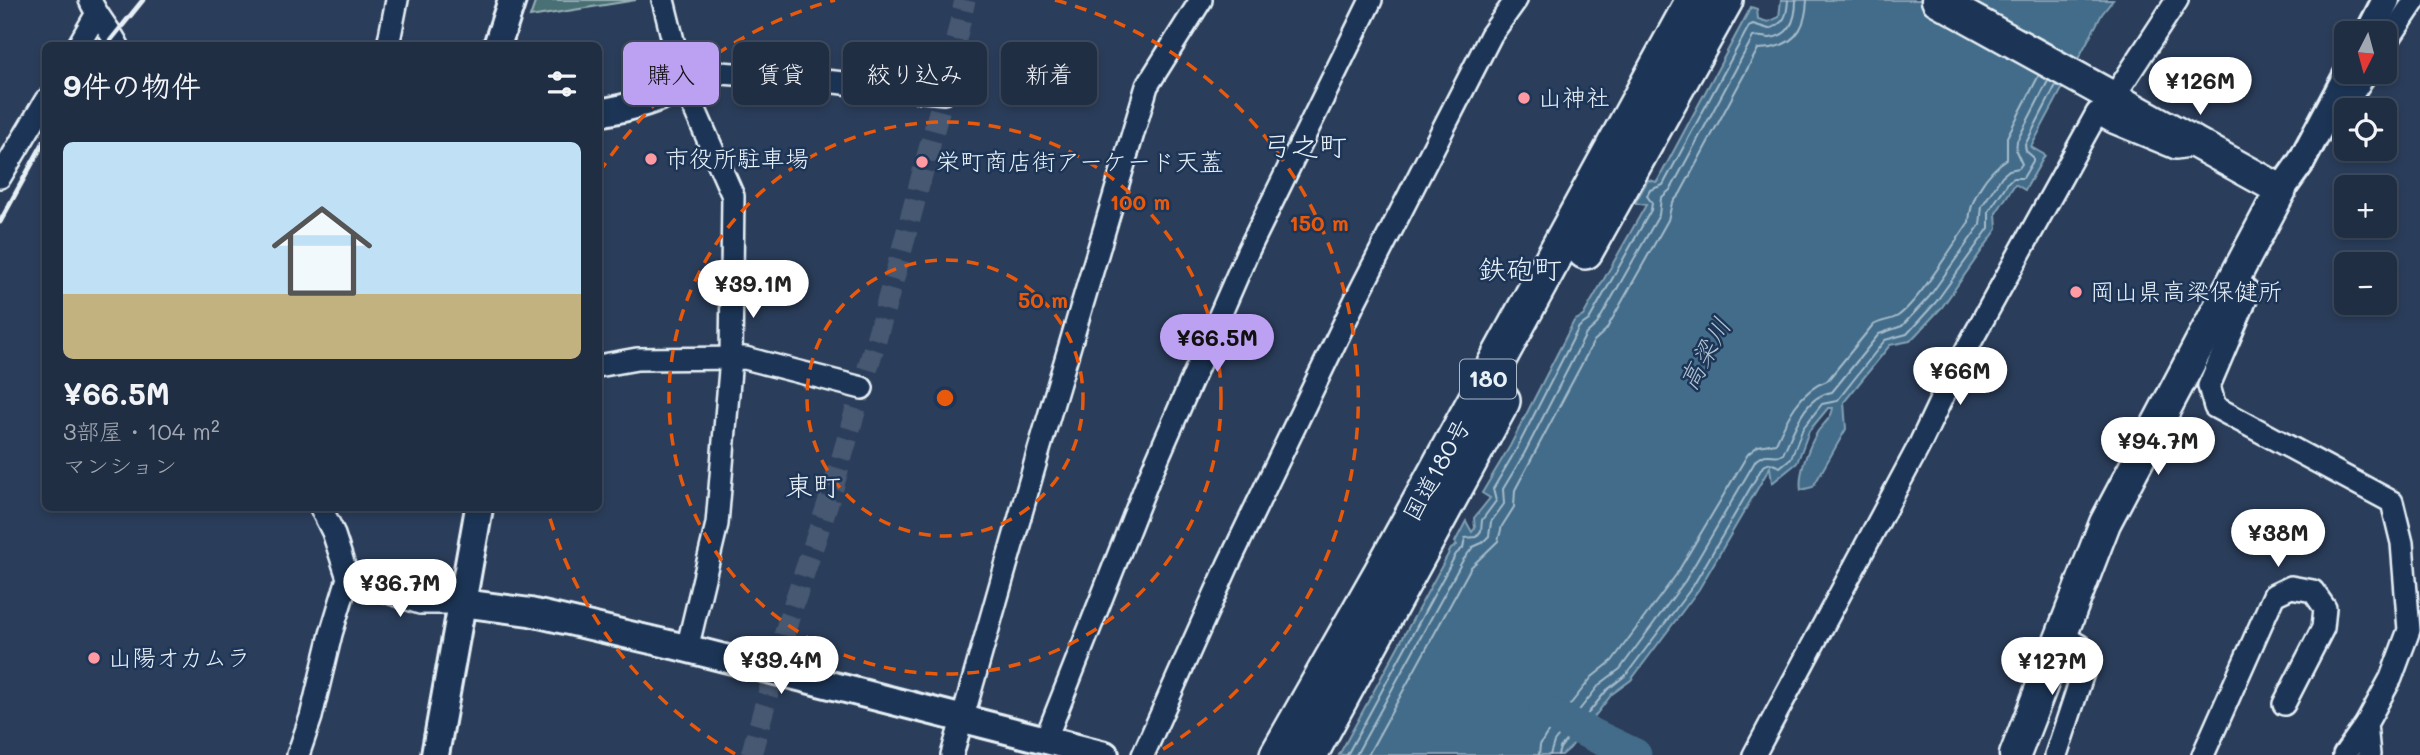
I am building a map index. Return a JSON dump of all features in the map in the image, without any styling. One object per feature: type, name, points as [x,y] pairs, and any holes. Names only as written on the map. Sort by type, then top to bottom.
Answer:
[{"type":"highway","name":"国道180号","points":[[1278,755],[1387,562],[1694,0]]},
{"type":"highway","name":"国道180号","points":[[1308,755],[1624,178],[1725,0]]},
{"type":"main road","points":[[1937,0],[2281,190],[2105,523],[2015,755]]},
{"type":"street","points":[[389,42],[397,0]]},
{"type":"street","points":[[498,42],[512,0]]},
{"type":"street","points":[[663,0],[673,42]]},
{"type":"street","points":[[952,755],[1147,86],[1201,0]]},
{"type":"street","points":[[1045,741],[1149,478],[1243,263],[1371,0]]},
{"type":"street","points":[[1143,755],[1228,565],[1354,301],[1491,35],[1516,0]]},
{"type":"street","points":[[2104,93],[2177,0]]},
{"type":"street","points":[[2375,21],[2386,0]]},
{"type":"street","points":[[2398,26],[2415,0]]},
{"type":"street","points":[[80,42],[93,8]]},
{"type":"street","points":[[93,8],[116,42]]},
{"type":"street","points":[[719,78],[804,79],[843,83]]},
{"type":"street","points":[[2281,190],[2301,162],[2343,84]]},
{"type":"street","points":[[2321,125],[2334,121],[2359,84]]},
{"type":"street","points":[[602,112],[635,105]]},
{"type":"street","points":[[687,649],[717,524],[731,358],[733,196],[694,105]]},
{"type":"street","points":[[0,177],[42,106]]},
{"type":"street","points":[[1754,755],[1919,446],[1954,372],[2097,113],[2176,148],[2197,145]]},
{"type":"street","points":[[0,137],[22,137]]},
{"type":"street","points":[[2235,278],[2249,292],[2209,386],[2215,407],[2392,502],[2413,587],[2409,631],[2391,678],[2366,724],[2344,755]]},
{"type":"street","points":[[602,365],[637,359],[746,358],[862,388]]},
{"type":"street","points":[[298,755],[312,717],[331,634],[348,578],[333,532],[322,511]]},
{"type":"street","points":[[435,755],[478,511]]},
{"type":"street","points":[[348,578],[420,603],[462,603],[530,612],[687,649],[1093,754]]},
{"type":"street","points":[[2203,755],[2274,595],[2291,587],[2313,592],[2325,608],[2323,628],[2284,704]]},
{"type":"street","points":[[2056,755],[2087,660],[2080,646],[2060,634]]},
{"type":"street","points":[[2366,724],[2369,755]]},
{"type":"green space","points":[[536,0],[636,0],[530,17]]},
{"type":"water","name":"高梁川","points":[[1781,0],[2113,0],[2102,14],[2031,147],[2045,155],[2025,190],[2015,184],[1996,213],[1997,229],[1942,307],[1910,341],[1890,345],[1844,402],[1846,429],[1813,487],[1801,490],[1803,468],[1818,431],[1829,418],[1833,408],[1828,408],[1809,431],[1797,463],[1772,483],[1770,467],[1699,589],[1631,680],[1612,694],[1570,748],[1562,755],[1339,755],[1451,549],[1457,545],[1455,542],[1466,521],[1472,532],[1475,528],[1474,518],[1490,498],[1482,493],[1510,446],[1574,321],[1583,316],[1646,205],[1635,203],[1648,180],[1657,182],[1751,7],[1757,9],[1758,19],[1768,22],[1779,17]]},
{"type":"waterway","points":[[1545,712],[1635,755]]},
{"type":"tunnel","points":[[751,755],[789,618],[833,488],[898,264],[944,93],[965,0]]},
{"type":"railway","points":[[109,42],[143,0]]},
{"type":"railway","points":[[0,222],[42,145]]},
{"type":"place","name":"山神社","points":[[1524,98]]},
{"type":"place","name":"市役所駐車場","points":[[651,159]]},
{"type":"place","name":"栄町商店街アーケード天蓋","points":[[922,162]]},
{"type":"place","name":"岡山県高梁保健所","points":[[2076,292]]},
{"type":"place","name":"山陽オカムラ","points":[[94,658]]},
{"type":"district","name":"弓之町","points":[[1305,146]]},
{"type":"district","name":"鉄砲町","points":[[1520,269]]},
{"type":"district","name":"東町","points":[[813,486]]}]
